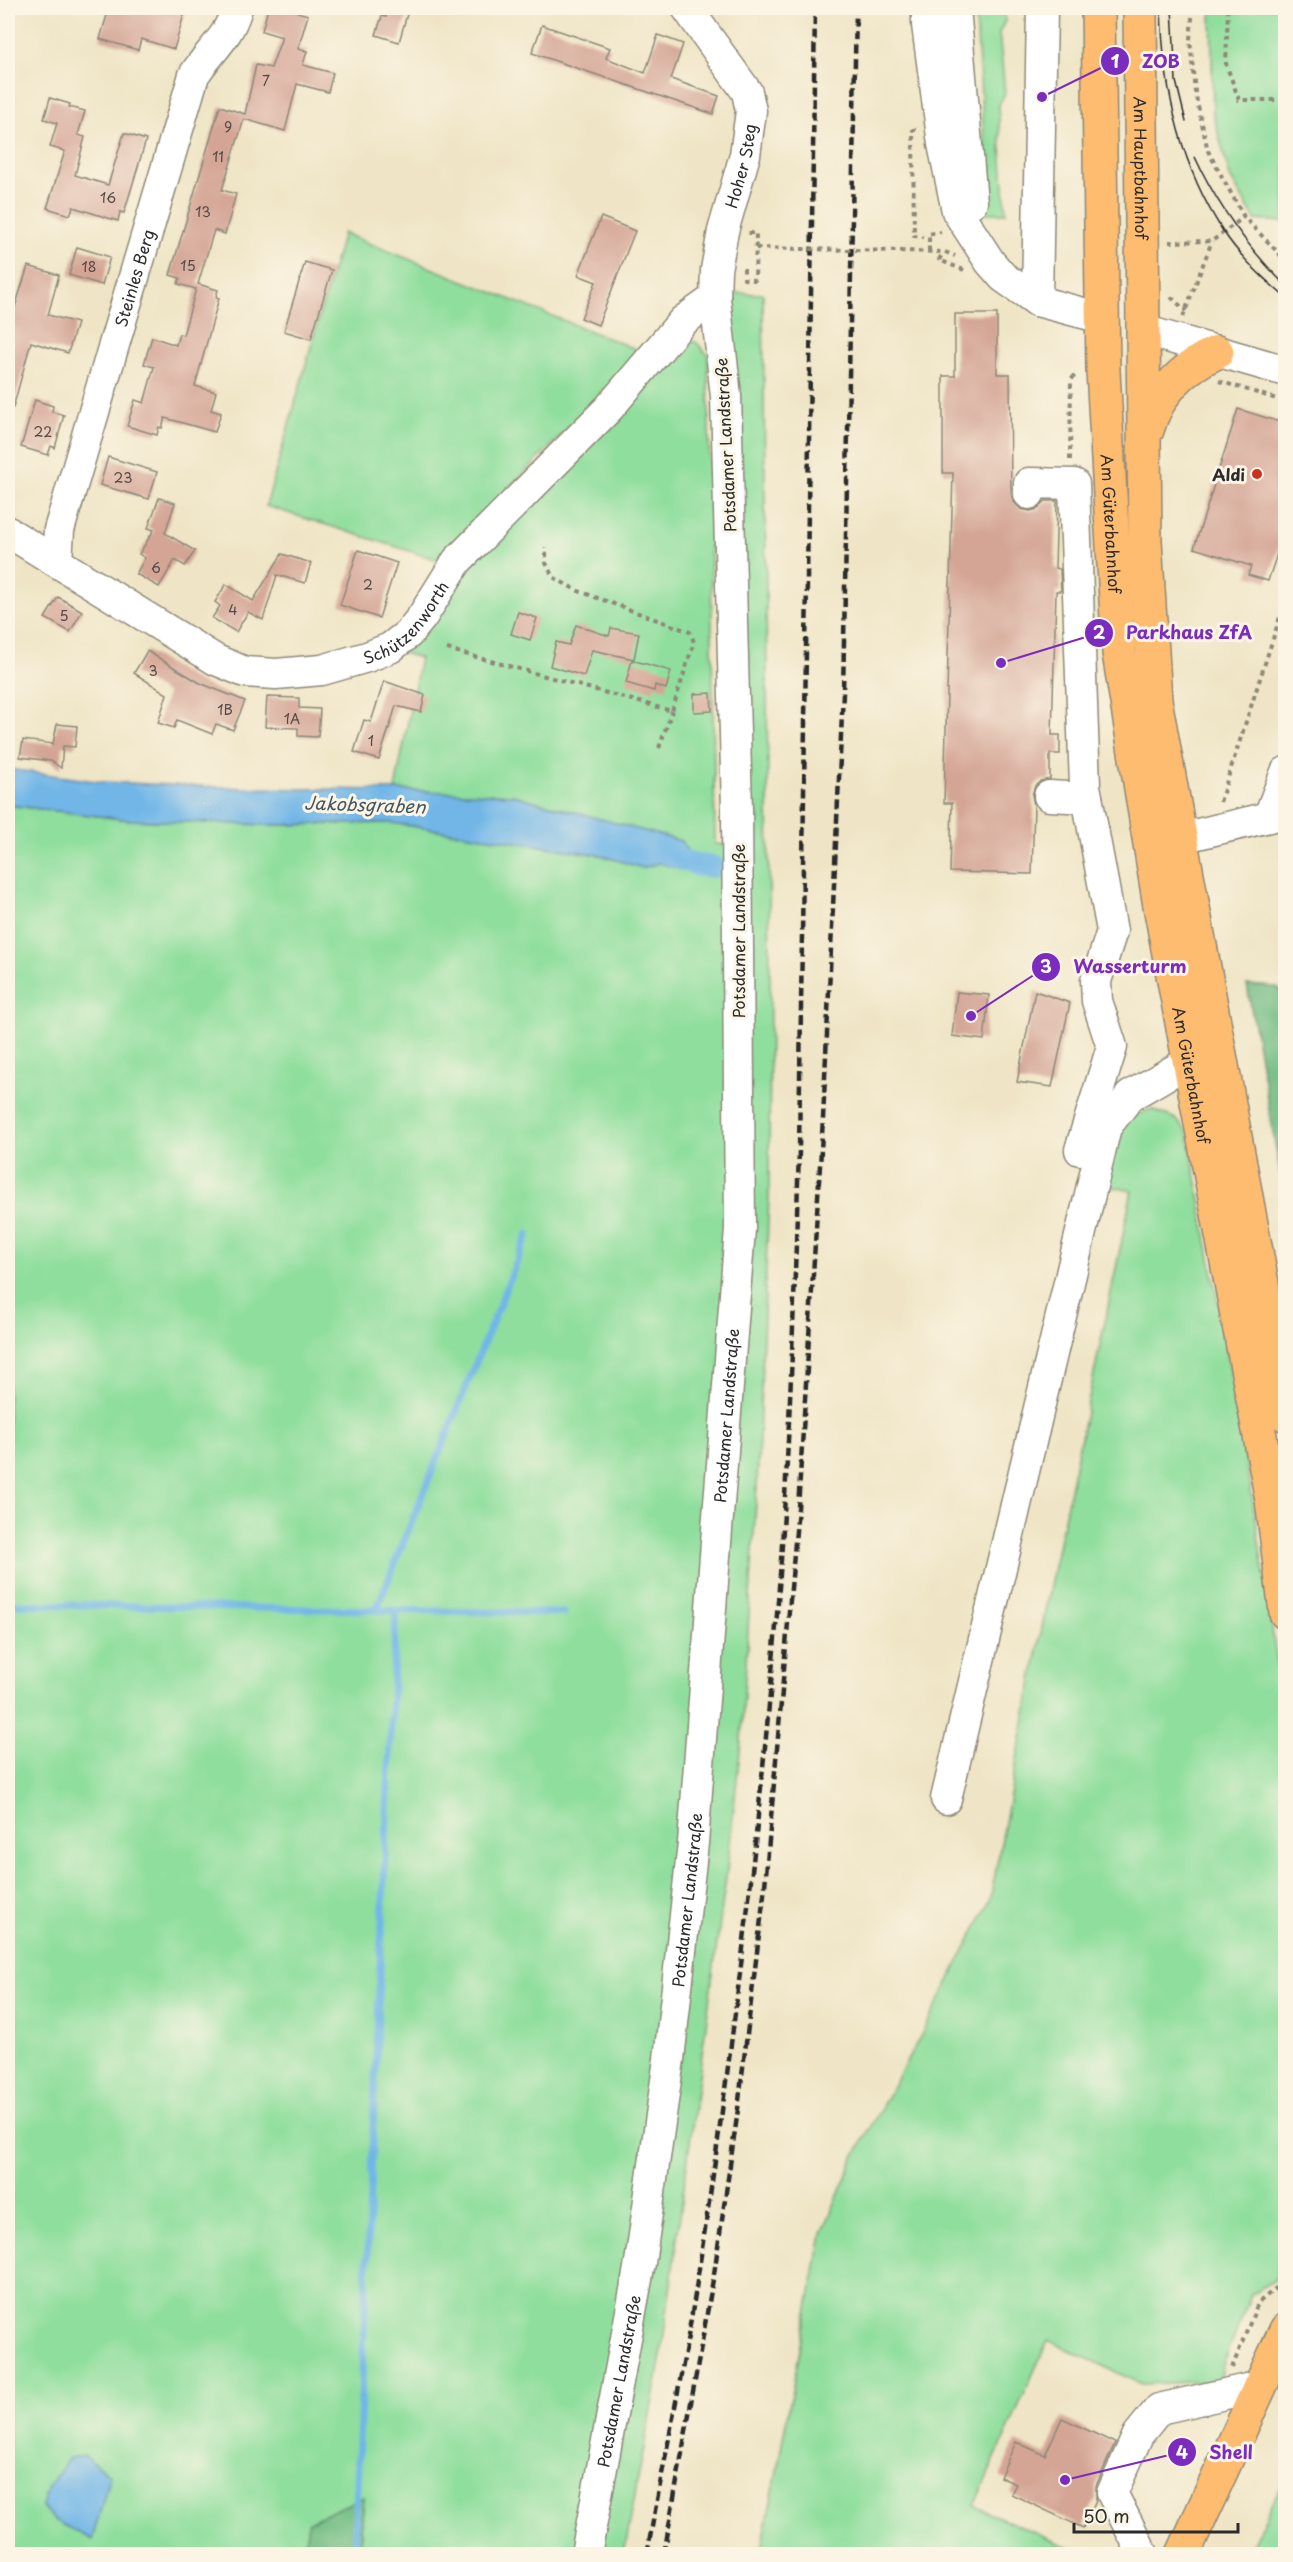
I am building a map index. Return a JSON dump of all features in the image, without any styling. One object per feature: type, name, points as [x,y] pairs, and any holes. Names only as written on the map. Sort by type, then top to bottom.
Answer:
[{"type":"main road","points":[[1098,8],[1102,318],[1143,330]]},
{"type":"main road","name":"Am Hauptbahnhof","points":[[1140,8],[1143,330]]},
{"type":"main road","name":"Am Güterbahnhof","points":[[1102,318],[1119,653],[1160,906],[1205,1058],[1286,1414]]},
{"type":"main road","name":"Am Güterbahnhof","points":[[1143,330],[1145,541],[1155,700],[1195,835],[1205,1058],[1272,1500],[1286,1613]]},
{"type":"main road","points":[[1144,455],[1151,416],[1161,398],[1186,369],[1213,365]]},
{"type":"main road","points":[[1183,2554],[1245,2389],[1286,2330]]},
{"type":"street","name":"Steinles Berg","points":[[57,561],[59,530],[194,75],[205,59],[225,38],[233,24],[237,8]]},
{"type":"street","name":"Hoher Steg","points":[[687,8],[747,92],[751,111],[745,154],[723,231],[725,282]]},
{"type":"street","points":[[927,8],[927,25],[943,144],[968,253],[1037,301],[1102,318]]},
{"type":"street","points":[[955,8],[968,253]]},
{"type":"street","points":[[1037,301],[1042,8]]},
{"type":"street","name":"Schützenworth","points":[[8,532],[216,660],[245,672],[276,674],[322,670],[375,654],[390,648],[408,634],[422,618],[456,561],[609,408],[683,321],[725,282]]},
{"type":"street","name":"Potsdamer Landstraße","points":[[586,2554],[640,2263],[669,2059],[693,1843],[740,1228],[734,702],[725,282]]},
{"type":"street","points":[[1143,330],[1175,340],[1213,365],[1286,371]]},
{"type":"street","points":[[1029,494],[1029,483],[1074,484],[1087,798],[1112,931],[1096,981],[1097,1000],[1112,1047],[1072,1175],[1091,1183]]},
{"type":"street","points":[[1195,835],[1277,814],[1286,772]]},
{"type":"street","points":[[1049,796],[1087,798]]},
{"type":"street","points":[[946,1799],[1106,1127],[1130,1096],[1205,1058]]},
{"type":"street","points":[[1143,2554],[1112,2493],[1138,2435],[1159,2409],[1245,2389]]},
{"type":"path","points":[[1193,8],[1190,39],[1195,92],[1208,151],[1244,217],[1286,261]]},
{"type":"path","points":[[1228,8],[1226,64],[1239,100],[1286,100]]},
{"type":"path","points":[[922,129],[913,130],[914,236],[923,237]]},
{"type":"path","points":[[929,251],[930,234],[941,234],[939,222]]},
{"type":"path","points":[[725,282],[755,280],[756,233]]},
{"type":"path","points":[[1175,340],[1212,241]]},
{"type":"path","points":[[756,248],[968,253],[964,270],[939,260],[943,254]]},
{"type":"path","points":[[1213,365],[1286,402]]},
{"type":"path","points":[[1070,484],[1071,380],[1078,371]]},
{"type":"path","points":[[546,547],[546,563],[553,577],[576,590],[690,632],[694,642],[659,748]]},
{"type":"path","points":[[1195,835],[1280,617]]},
{"type":"path","points":[[447,649],[672,711]]},
{"type":"path","points":[[1245,2389],[1233,2362],[1258,2303],[1282,2283],[1286,2274]]},
{"type":"green space","points":[[981,8],[1004,8],[1005,21],[999,33],[1005,93],[998,107],[1006,213],[982,213],[973,168],[985,154],[976,20],[966,20],[960,9],[981,10]]},
{"type":"green space","points":[[1211,8],[1285,8],[1285,222],[1255,220],[1230,177],[1213,114]]},
{"type":"green space","points":[[343,233],[638,350],[632,364],[438,560],[266,506]]},
{"type":"green space","points":[[732,293],[763,294],[770,983],[769,1196],[757,1485],[741,1742],[727,1870],[661,2356],[624,2554],[359,2554],[364,2498],[308,2522],[304,2554],[8,2554],[8,805],[131,820],[268,825],[392,823],[600,855],[643,868],[659,863],[513,795],[395,790],[420,658],[400,652],[463,560],[681,340],[696,342],[708,355],[715,844],[746,846]]},
{"type":"green space","points":[[1247,985],[1276,987],[1285,994],[1285,1200]]},
{"type":"green space","points":[[1151,1109],[1176,1119],[1188,1133],[1255,1514],[1285,1717],[1286,1821],[1283,1822],[1286,1833],[1285,2254],[1275,2280],[1251,2294],[1222,2368],[1221,2381],[1141,2384],[1048,2340],[974,2506],[1083,2554],[761,2554],[822,2234],[854,2157],[925,2028],[990,1901],[1050,1586],[1132,1191],[1104,1185],[1112,1146],[1129,1118]]},
{"type":"green space","points":[[1285,2477],[1285,2554],[1247,2554],[1250,2549]]},
{"type":"green space","points":[[364,2497],[359,2554],[304,2554],[308,2522]]},
{"type":"water","points":[[8,769],[103,782],[513,795],[681,841],[697,865],[688,872],[659,863],[643,868],[600,855],[392,823],[268,825],[131,820],[8,805]]},
{"type":"water","points":[[85,2456],[110,2475],[92,2540],[54,2520],[42,2507],[48,2486],[69,2458]]},
{"type":"building","points":[[109,8],[186,8],[174,49],[141,39],[138,50],[100,39]]},
{"type":"building","points":[[268,8],[298,8],[297,12],[308,15],[298,49],[307,51],[303,65],[333,73],[328,92],[297,84],[285,131],[244,119],[222,190],[236,194],[225,234],[214,230],[198,284],[218,290],[216,297],[219,298],[195,386],[216,392],[211,410],[221,413],[215,432],[165,418],[157,435],[127,426],[135,400],[144,403],[154,367],[144,364],[152,337],[176,345],[179,334],[183,335],[196,289],[178,284],[180,278],[170,275],[220,106],[245,114],[256,65],[271,68],[282,37],[262,31]]},
{"type":"building","points":[[389,8],[408,11],[399,42],[376,35],[382,16],[386,17]]},
{"type":"building","points":[[542,25],[610,48],[606,58],[645,73],[658,35],[683,44],[671,79],[719,96],[713,114],[532,53]]},
{"type":"building","points":[[50,98],[70,104],[69,107],[85,111],[78,135],[85,137],[75,175],[108,185],[124,133],[146,140],[124,213],[120,212],[118,221],[73,207],[70,215],[47,208],[65,151],[50,147],[57,123],[44,119]]},
{"type":"building","points":[[601,217],[635,231],[598,325],[581,318],[596,282],[578,275]]},
{"type":"building","points":[[77,247],[110,257],[102,285],[69,275]]},
{"type":"building","points":[[305,262],[332,270],[311,339],[284,331]]},
{"type":"building","points":[[28,266],[59,275],[48,315],[77,323],[68,353],[31,342],[13,408],[8,407],[8,359],[12,343],[8,342],[8,305],[15,307]]},
{"type":"building","points":[[955,314],[997,314],[997,374],[1010,374],[1011,494],[1014,502],[1021,509],[1030,511],[1038,509],[1045,501],[1057,501],[1055,568],[1060,569],[1061,591],[1056,591],[1052,735],[1060,735],[1060,754],[1050,754],[1050,779],[1041,781],[1035,786],[1032,795],[1034,805],[1032,874],[950,872],[952,803],[944,803],[953,473],[943,473],[943,376],[955,376]]},
{"type":"building","points":[[35,400],[53,406],[52,412],[64,415],[55,448],[51,446],[48,455],[21,447]]},
{"type":"building","points":[[1238,409],[1286,424],[1286,527],[1268,581],[1248,575],[1251,566],[1194,548]]},
{"type":"building","points":[[108,457],[157,472],[149,499],[100,485]]},
{"type":"building","points":[[159,498],[175,503],[165,533],[195,551],[185,566],[175,560],[159,587],[136,574],[145,558],[139,554],[154,530],[148,528]]},
{"type":"building","points":[[358,550],[397,563],[379,618],[340,605]]},
{"type":"building","points":[[282,554],[311,563],[305,583],[277,575],[263,620],[248,612],[236,632],[212,618],[220,606],[215,602],[226,584],[253,601]]},
{"type":"building","points":[[58,597],[82,611],[70,632],[45,618]]},
{"type":"building","points":[[518,612],[537,618],[530,640],[511,634]]},
{"type":"building","points":[[576,625],[609,636],[611,628],[639,633],[634,659],[592,650],[584,676],[550,666],[556,642],[569,645]]},
{"type":"building","points":[[147,651],[200,683],[245,701],[233,730],[216,724],[212,734],[177,720],[174,728],[158,723],[167,694],[134,673]]},
{"type":"building","points":[[632,660],[671,671],[666,689],[655,685],[654,691],[626,683]]},
{"type":"building","points":[[384,681],[425,695],[421,712],[396,706],[379,760],[354,752],[364,720],[371,722]]},
{"type":"building","points":[[711,693],[712,711],[694,712],[694,694]]},
{"type":"building","points":[[267,697],[299,698],[299,708],[320,709],[318,737],[298,736],[298,728],[265,727]]},
{"type":"building","points":[[57,724],[77,726],[75,747],[63,746],[61,768],[51,761],[20,757],[23,740],[53,744]]},
{"type":"building","points":[[1035,991],[1070,1003],[1052,1087],[1017,1082]]},
{"type":"building","points":[[957,992],[989,995],[984,1040],[952,1036]]},
{"type":"building","points":[[1062,2418],[1115,2443],[1096,2486],[1096,2500],[1083,2528],[1011,2494],[1016,2484],[1000,2477],[1016,2442],[1045,2455]]},
{"type":"waterway","name":"Jakobsgraben","points":[[667,854],[697,865],[715,867]]},
{"type":"waterway","points":[[376,1610],[528,1234]]},
{"type":"waterway","points":[[8,1604],[564,1613]]},
{"type":"waterway","points":[[354,2554],[396,1611]]},
{"type":"tram line","points":[[1161,8],[1162,37],[1170,95],[1185,152],[1195,179],[1208,206],[1230,241],[1252,267],[1286,298]]},
{"type":"tram line","points":[[1172,8],[1176,81],[1186,122]]},
{"type":"tram line","points":[[1195,157],[1213,193],[1234,226],[1286,286]]},
{"type":"railway","points":[[647,2554],[681,2376],[722,2108],[752,1867],[781,1566],[799,1150],[815,8]]},
{"type":"railway","points":[[664,2554],[714,2274],[737,2117],[765,1886],[798,1508],[823,1119],[843,693],[856,8]]},
{"type":"place","name":"ZOB","points":[[1042,97]]},
{"type":"place","name":"Aldi","points":[[1257,474]]},
{"type":"place","name":"Parkhaus ZfA","points":[[1001,663]]},
{"type":"place","name":"Wasserturm","points":[[971,1016]]},
{"type":"place","name":"Shell","points":[[1065,2480]]}]
